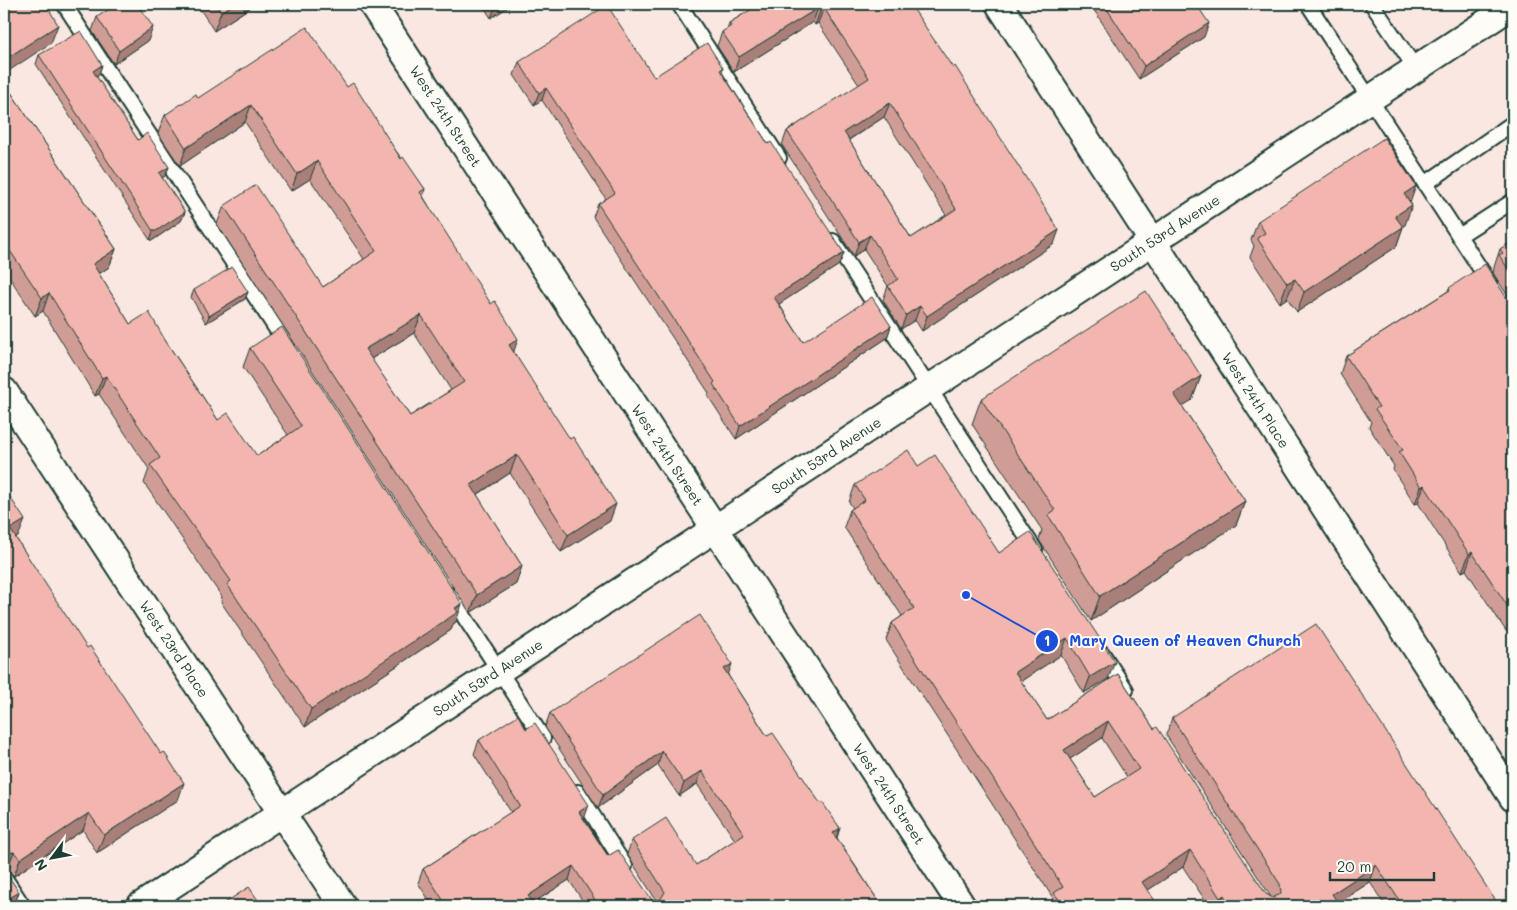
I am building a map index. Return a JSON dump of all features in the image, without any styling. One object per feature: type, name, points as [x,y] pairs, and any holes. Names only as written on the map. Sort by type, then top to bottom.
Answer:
[{"type":"street","name":"West 24th Street","points":[[372,4],[962,906]]},
{"type":"street","name":"West 24th Place","points":[[999,4],[1513,798]]},
{"type":"street","name":"South 53rd Avenue","points":[[140,906],[1416,70],[1499,9]]},
{"type":"street","name":"West 23rd Place","points":[[4,391],[343,906]]},
{"type":"lane","points":[[64,4],[294,355]]},
{"type":"lane","points":[[679,4],[786,169]]},
{"type":"lane","points":[[1308,4],[1498,297]]},
{"type":"lane","points":[[1372,4],[1416,70]]},
{"type":"lane","points":[[1425,184],[1513,123]]},
{"type":"lane","points":[[1458,236],[1513,201]]},
{"type":"lane","points":[[824,226],[1042,560]]},
{"type":"lane","points":[[441,582],[551,751]]},
{"type":"lane","points":[[1095,642],[1133,700]]},
{"type":"lane","points":[[572,783],[635,882]]},
{"type":"lane","points":[[4,877],[23,906]]},
{"type":"building","points":[[4,4],[46,4],[58,25],[4,60],[4,13],[6,11]]},
{"type":"building","points":[[117,4],[137,4],[153,27],[119,51],[97,17]]},
{"type":"building","points":[[215,4],[234,4],[221,12]]},
{"type":"building","points":[[760,4],[910,4],[953,68],[955,66],[1059,230],[927,316],[920,306],[906,315],[888,286],[898,279],[870,235],[859,242],[787,131],[869,78],[824,8],[820,11],[818,8],[739,57],[722,32],[731,26],[729,23]],"holes":[[[890,103],[956,209],[911,238],[844,132]]]},
{"type":"building","points":[[1104,4],[1196,4],[1209,23],[1144,66]]},
{"type":"building","points":[[607,5],[654,77],[707,43],[723,68],[720,70],[768,144],[771,142],[844,253],[774,297],[803,342],[872,297],[891,326],[740,426],[713,384],[715,382],[598,204],[615,193],[546,88],[539,93],[519,62]]},
{"type":"building","points":[[307,27],[347,87],[353,83],[401,159],[403,157],[425,189],[420,192],[491,304],[495,301],[518,339],[509,345],[570,439],[573,437],[616,504],[568,535],[517,455],[471,485],[522,566],[477,595],[224,206],[256,185],[323,287],[376,251],[317,161],[297,174],[251,105],[186,148],[165,115],[196,94],[198,98]],"holes":[[[421,315],[464,382],[410,416],[365,349]]]},
{"type":"building","points":[[81,31],[102,65],[93,71],[138,140],[147,133],[169,167],[159,173],[185,212],[156,231],[153,231],[39,55]]},
{"type":"building","points":[[4,82],[116,249],[93,264],[130,324],[149,312],[165,340],[218,420],[228,413],[257,456],[301,426],[250,348],[282,327],[462,604],[455,608],[458,612],[311,709],[227,584],[231,581],[150,465],[160,458],[106,376],[102,378],[49,293],[42,298],[4,242]]},
{"type":"building","points":[[1384,138],[1416,186],[1404,194],[1412,205],[1395,216],[1403,227],[1304,292],[1295,279],[1287,283],[1257,238],[1265,233],[1258,221]]},
{"type":"building","points":[[1513,241],[1513,276],[1499,255],[1503,253],[1500,249]]},
{"type":"building","points":[[1485,264],[1513,308],[1513,613],[1472,552],[1469,554],[1424,485],[1421,487],[1399,452],[1403,450],[1375,409],[1379,407],[1346,356],[1450,290],[1449,288]]},
{"type":"building","points":[[232,267],[248,292],[209,316],[194,290]]},
{"type":"building","points":[[1146,291],[1201,376],[1174,394],[1245,501],[1100,596],[1048,515],[1055,510],[981,399]]},
{"type":"building","points":[[908,450],[918,466],[935,455],[999,553],[1030,532],[1115,662],[1090,677],[1067,638],[1015,672],[1047,720],[1118,674],[1154,729],[1157,727],[1266,894],[1273,898],[1281,893],[1280,884],[1172,718],[1316,624],[1499,906],[1403,906],[1376,865],[1332,894],[1340,906],[1294,906],[1292,904],[1288,906],[1231,906],[1224,895],[1220,898],[1190,850],[1142,882],[1158,906],[1064,906],[1054,893],[1063,887],[892,623],[914,608],[850,510],[865,500],[855,485]],"holes":[[[1108,721],[1139,769],[1095,797],[1064,750]]]},
{"type":"building","points":[[4,488],[25,520],[10,529],[87,648],[90,646],[161,754],[164,752],[184,783],[104,835],[89,813],[20,859],[14,852],[5,853],[4,855]]},
{"type":"building","points":[[700,615],[732,664],[724,669],[767,736],[773,733],[820,803],[822,802],[840,828],[833,833],[881,905],[886,902],[889,906],[599,906],[573,866],[528,896],[536,906],[447,906],[423,869],[520,806],[479,740],[518,715],[526,729],[535,723],[589,805],[579,812],[608,856],[618,850],[652,900],[660,900],[665,892],[632,840],[666,818],[696,865],[744,834],[702,771],[684,783],[662,751],[603,795],[550,713]]},
{"type":"building","points":[[4,869],[19,892],[4,902]]},
{"type":"building","points":[[249,887],[262,906],[220,906]]},
{"type":"place","name":"Mary Queen of Heaven Church","points":[[966,595]]}]
